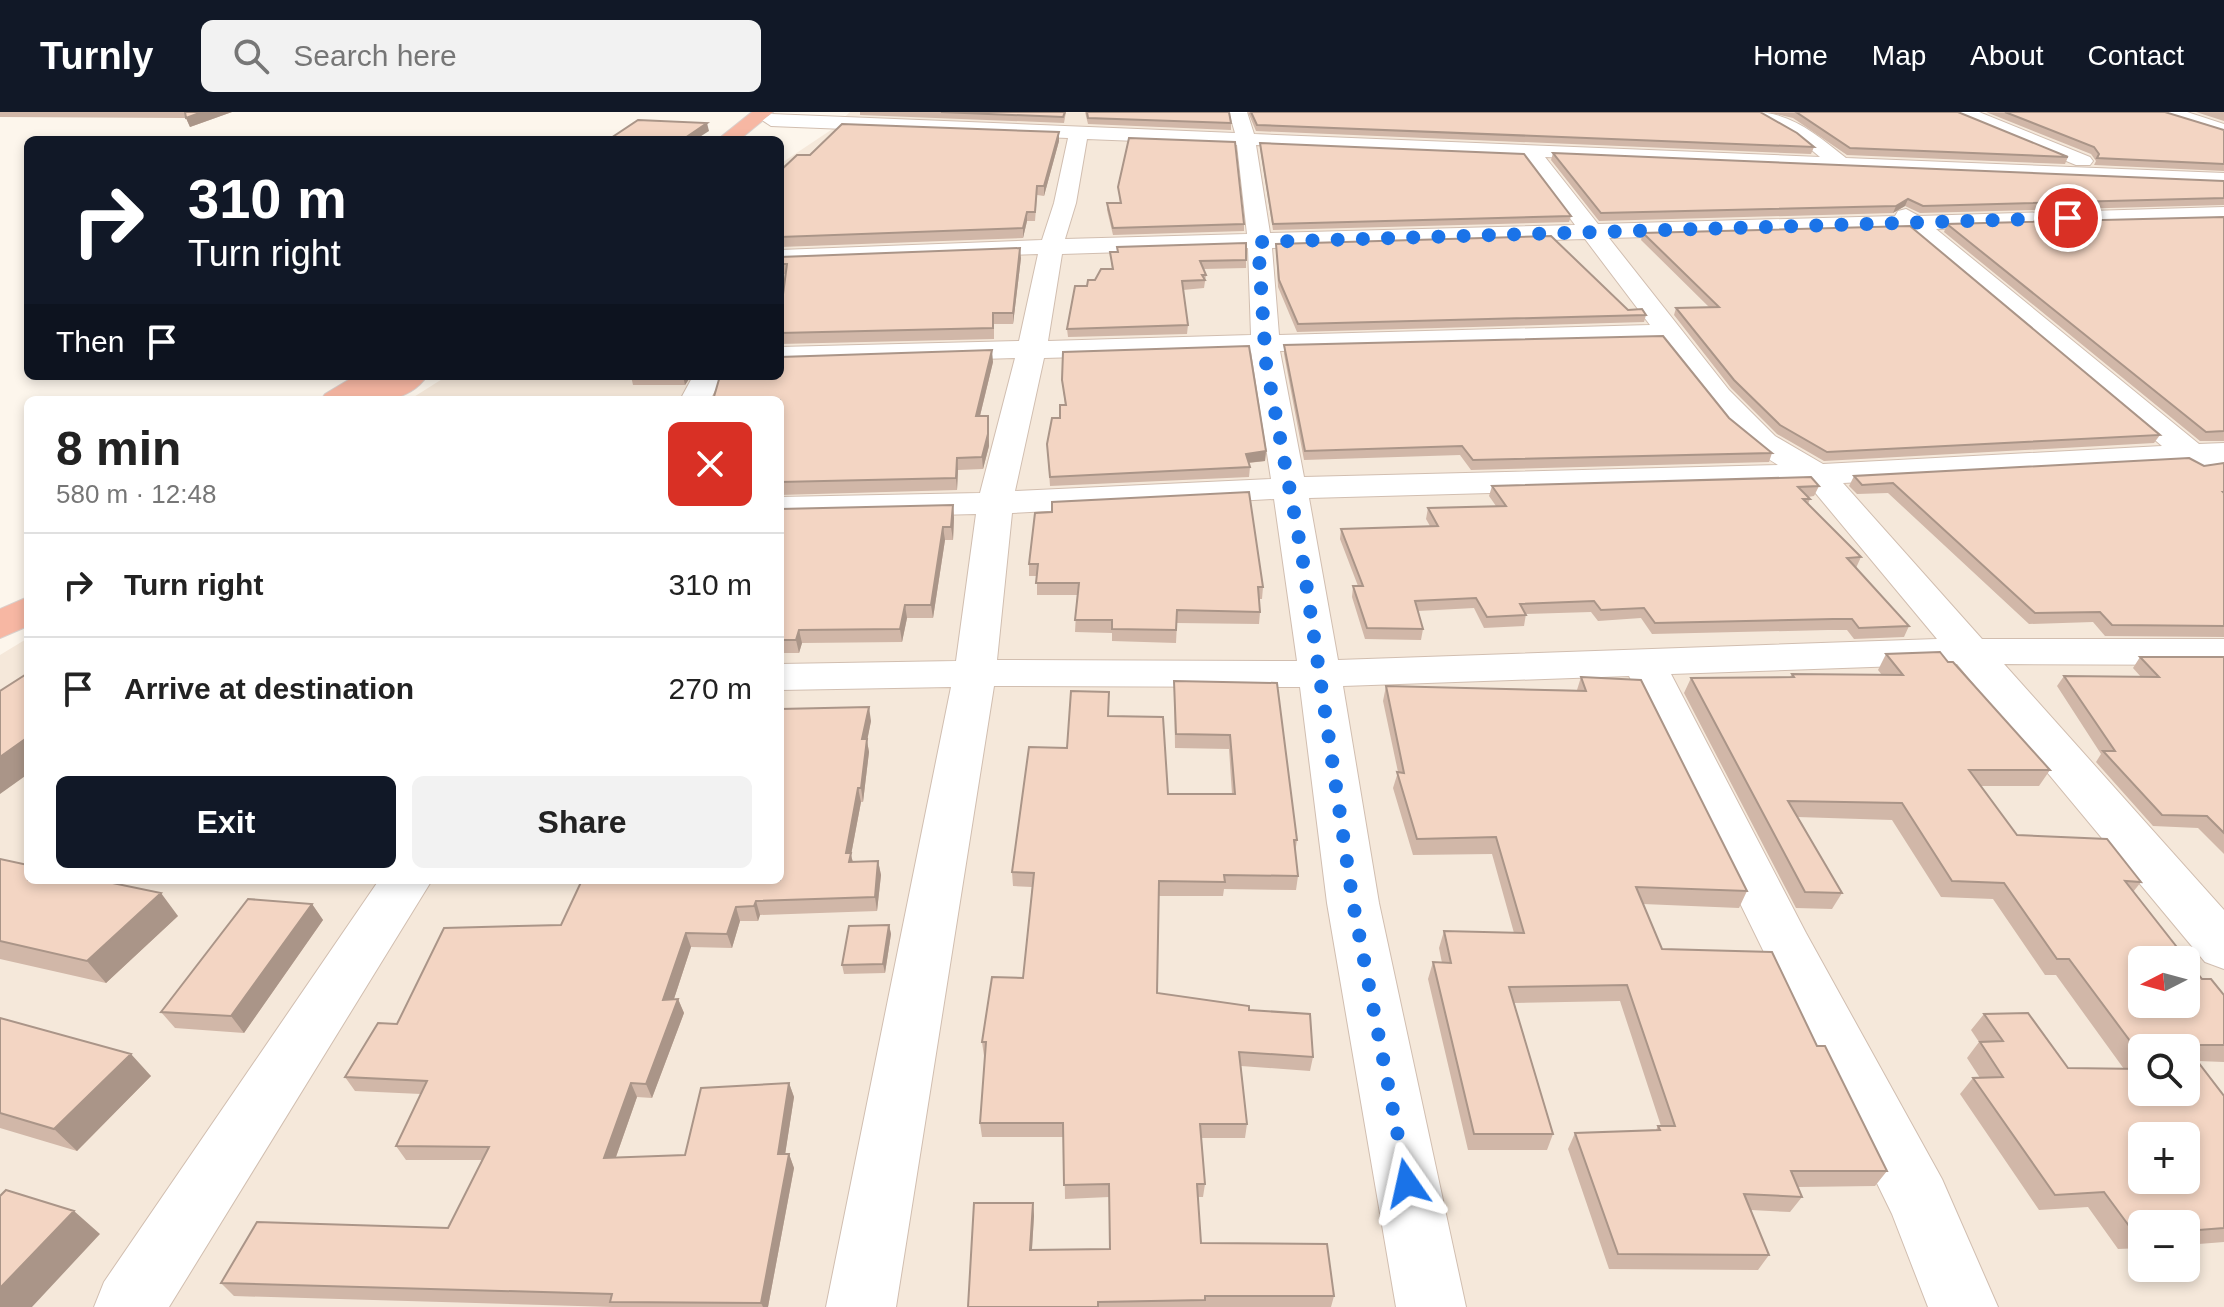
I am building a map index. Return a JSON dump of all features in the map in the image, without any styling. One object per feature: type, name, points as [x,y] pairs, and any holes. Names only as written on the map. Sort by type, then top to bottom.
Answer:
[{"type":"highway","points":[[734,136],[773,115]]},
{"type":"highway","points":[[751,136],[773,115]]},
{"type":"highway","points":[[343,396],[369,380]]},
{"type":"highway","points":[[380,396],[406,380]]},
{"type":"highway","points":[[0,597],[24,584]]},
{"type":"highway","points":[[0,626],[24,611]]},
{"type":"street","points":[[1762,112],[1803,133],[2208,453],[2224,480]]},
{"type":"street","points":[[1963,112],[2224,215]]},
{"type":"street","points":[[2174,113],[2210,112]]},
{"type":"street","points":[[2174,113],[2224,130]]},
{"type":"street","points":[[773,115],[953,128],[1071,123],[1242,126],[1529,150],[2224,179]]},
{"type":"street","points":[[861,1307],[975,673],[995,503],[1032,349],[1051,247],[1065,203],[1071,123]]},
{"type":"street","points":[[1242,126],[1262,260],[1264,342],[1302,555],[1353,903],[1431,1307]]},
{"type":"street","points":[[1529,150],[1718,396],[1764,443],[1817,474],[2224,947]]},
{"type":"street","points":[[784,259],[823,253],[2224,215]]},
{"type":"street","points":[[784,356],[1669,333]]},
{"type":"street","points":[[784,508],[995,503],[1288,488],[1817,474],[2208,453]]},
{"type":"street","points":[[784,677],[975,673],[1319,674],[1967,651],[2224,652]]},
{"type":"street","points":[[1644,663],[1919,1201],[1963,1307]]},
{"type":"street","points":[[129,1307],[403,884]]},
{"type":"shaded area","points":[[850,112],[2224,112],[2224,1307],[0,1307],[0,655],[24,640],[24,884],[784,884],[784,396],[415,396],[441,380],[784,380],[784,161],[831,130]]},
{"type":"building","points":[[185,112],[202,112],[186,118]]},
{"type":"building","points":[[941,112],[1065,112],[1063,117]]},
{"type":"building","points":[[1087,112],[1229,112],[1231,123],[1088,118]]},
{"type":"building","points":[[1251,112],[1760,112],[1797,133],[1814,147],[1257,125]]},
{"type":"building","points":[[1796,112],[1958,112],[2068,157],[1850,148]]},
{"type":"building","points":[[2005,112],[2165,112],[2224,130],[2224,164],[2097,158],[2099,154],[2094,147]]},
{"type":"building","points":[[638,120],[707,123],[688,136],[614,136]]},
{"type":"building","points":[[842,124],[1059,132],[1044,186],[1037,186],[1035,212],[1027,212],[1023,228],[784,237],[784,167],[797,155],[810,155]]},
{"type":"building","points":[[1129,138],[1235,142],[1244,224],[1113,228],[1107,203],[1121,203],[1118,187]]},
{"type":"building","points":[[1260,143],[1524,154],[1571,216],[1273,224]]},
{"type":"building","points":[[1553,153],[2224,181],[2224,198],[1923,206],[1908,199],[1896,206],[1601,213]]},
{"type":"building","points":[[2224,217],[2224,431],[2206,432],[1947,224]]},
{"type":"building","points":[[1910,226],[2160,435],[1827,452],[1780,425],[1734,380],[1676,308],[1719,307],[1643,233]]},
{"type":"building","points":[[1551,236],[1628,310],[1642,309],[1646,315],[1298,324],[1279,280],[1276,244]]},
{"type":"building","points":[[1246,243],[1246,260],[1200,261],[1205,280],[1182,281],[1188,325],[1067,329],[1075,286],[1087,286],[1088,280],[1095,280],[1101,269],[1113,269],[1110,252],[1118,252],[1117,247]]},
{"type":"building","points":[[1020,248],[1013,313],[993,313],[993,328],[784,333],[787,264],[784,264],[784,257]]},
{"type":"building","points":[[1663,336],[1729,418],[1772,453],[1473,460],[1462,446],[1305,451],[1284,345]]},
{"type":"building","points":[[1249,346],[1266,451],[1246,454],[1250,467],[1050,477],[1047,444],[1052,418],[1060,418],[1060,405],[1066,405],[1062,380],[1063,352]]},
{"type":"building","points":[[992,350],[976,416],[988,416],[988,434],[982,457],[957,458],[956,478],[784,482],[784,396],[714,396],[719,380],[784,380],[784,357]]},
{"type":"building","points":[[2189,458],[2204,466],[2224,463],[2224,626],[2112,625],[2100,612],[2035,613],[1893,483],[1862,485],[1854,476]]},
{"type":"building","points":[[1811,477],[1819,486],[1798,487],[1810,499],[1803,499],[1861,557],[1847,558],[1909,626],[1859,628],[1852,619],[1655,623],[1644,608],[1601,610],[1594,601],[1520,604],[1526,615],[1487,617],[1476,598],[1415,601],[1423,629],[1367,628],[1353,586],[1363,586],[1341,529],[1438,526],[1428,508],[1506,506],[1492,486]]},
{"type":"building","points":[[1249,492],[1263,587],[1258,587],[1260,612],[1177,610],[1176,630],[1112,629],[1112,620],[1075,620],[1079,583],[1036,583],[1038,564],[1029,564],[1035,513],[1052,512],[1052,502]]},
{"type":"building","points":[[953,505],[951,527],[943,527],[931,605],[905,605],[900,629],[799,630],[796,640],[784,640],[784,509]]},
{"type":"building","points":[[1940,652],[1948,662],[1953,662],[2050,770],[1969,770],[2017,835],[2107,839],[2141,882],[2125,881],[2176,946],[2128,946],[2128,1018],[2200,1018],[2200,976],[2211,979],[2224,995],[2224,1045],[2200,1045],[2200,1034],[2128,1034],[2128,1038],[2069,959],[2057,959],[2004,883],[1952,881],[1902,803],[1788,801],[1842,893],[1805,892],[1691,678],[1794,677],[1792,674],[1903,675],[1886,654]]},
{"type":"building","points":[[2140,657],[2224,657],[2224,833],[2207,816],[2162,815],[2103,751],[2115,751],[2064,676],[2159,677]]},
{"type":"building","points":[[24,676],[24,740],[0,757],[0,691]]},
{"type":"building","points":[[1581,677],[1641,680],[1747,891],[1636,887],[1662,949],[1772,952],[1817,1046],[1825,1046],[1887,1171],[1791,1171],[1802,1197],[1744,1194],[1769,1255],[1618,1254],[1575,1133],[1660,1130],[1658,1126],[1675,1126],[1627,985],[1509,987],[1553,1134],[1474,1134],[1433,962],[1451,963],[1444,931],[1524,933],[1496,837],[1417,839],[1397,772],[1404,773],[1386,686],[1586,691]]},
{"type":"building","points":[[1174,681],[1277,683],[1297,840],[1294,840],[1298,876],[1224,875],[1225,882],[1159,881],[1157,993],[1249,1006],[1249,1010],[1310,1014],[1313,1057],[1239,1052],[1247,1124],[1200,1124],[1205,1184],[1197,1184],[1201,1243],[1327,1244],[1334,1296],[1205,1296],[1205,1300],[1098,1302],[1098,1307],[968,1307],[974,1203],[1033,1203],[1030,1250],[1110,1249],[1109,1184],[1064,1185],[1063,1123],[980,1123],[986,1042],[982,1042],[992,977],[1023,978],[1034,873],[1012,872],[1029,747],[1067,748],[1071,691],[1109,692],[1108,716],[1163,717],[1168,794],[1235,794],[1230,735],[1176,734]]},
{"type":"building","points":[[869,707],[862,739],[867,739],[861,788],[858,788],[846,853],[851,853],[849,862],[878,861],[875,897],[756,901],[754,906],[736,907],[727,934],[686,933],[663,1000],[678,999],[646,1084],[631,1083],[604,1158],[685,1155],[701,1088],[789,1083],[778,1154],[789,1154],[761,1303],[610,1302],[612,1294],[221,1283],[257,1222],[448,1228],[489,1147],[396,1146],[427,1081],[345,1077],[378,1023],[397,1024],[444,928],[561,925],[580,884],[784,884],[784,709]]},
{"type":"building","points":[[0,859],[24,864],[24,884],[117,884],[161,893],[87,961],[0,941]]},
{"type":"building","points":[[248,899],[312,904],[231,1016],[161,1012]]},
{"type":"building","points":[[889,925],[883,964],[842,965],[849,926]]},
{"type":"building","points":[[2028,1013],[2068,1068],[2128,1069],[2128,1106],[2200,1106],[2200,1065],[2224,1096],[2224,1228],[2200,1230],[2200,1210],[2128,1210],[2128,1225],[2104,1192],[2055,1195],[1973,1078],[2003,1077],[1980,1042],[2003,1041],[1984,1014]]},
{"type":"building","points":[[0,1018],[131,1054],[54,1129],[0,1113]]},
{"type":"building","points":[[6,1190],[74,1211],[0,1288],[0,1196]]},
{"type":"route","points":[[1407,1183],[1353,903],[1302,555],[1266,363],[1262,260],[1258,242],[2068,218]]}]
